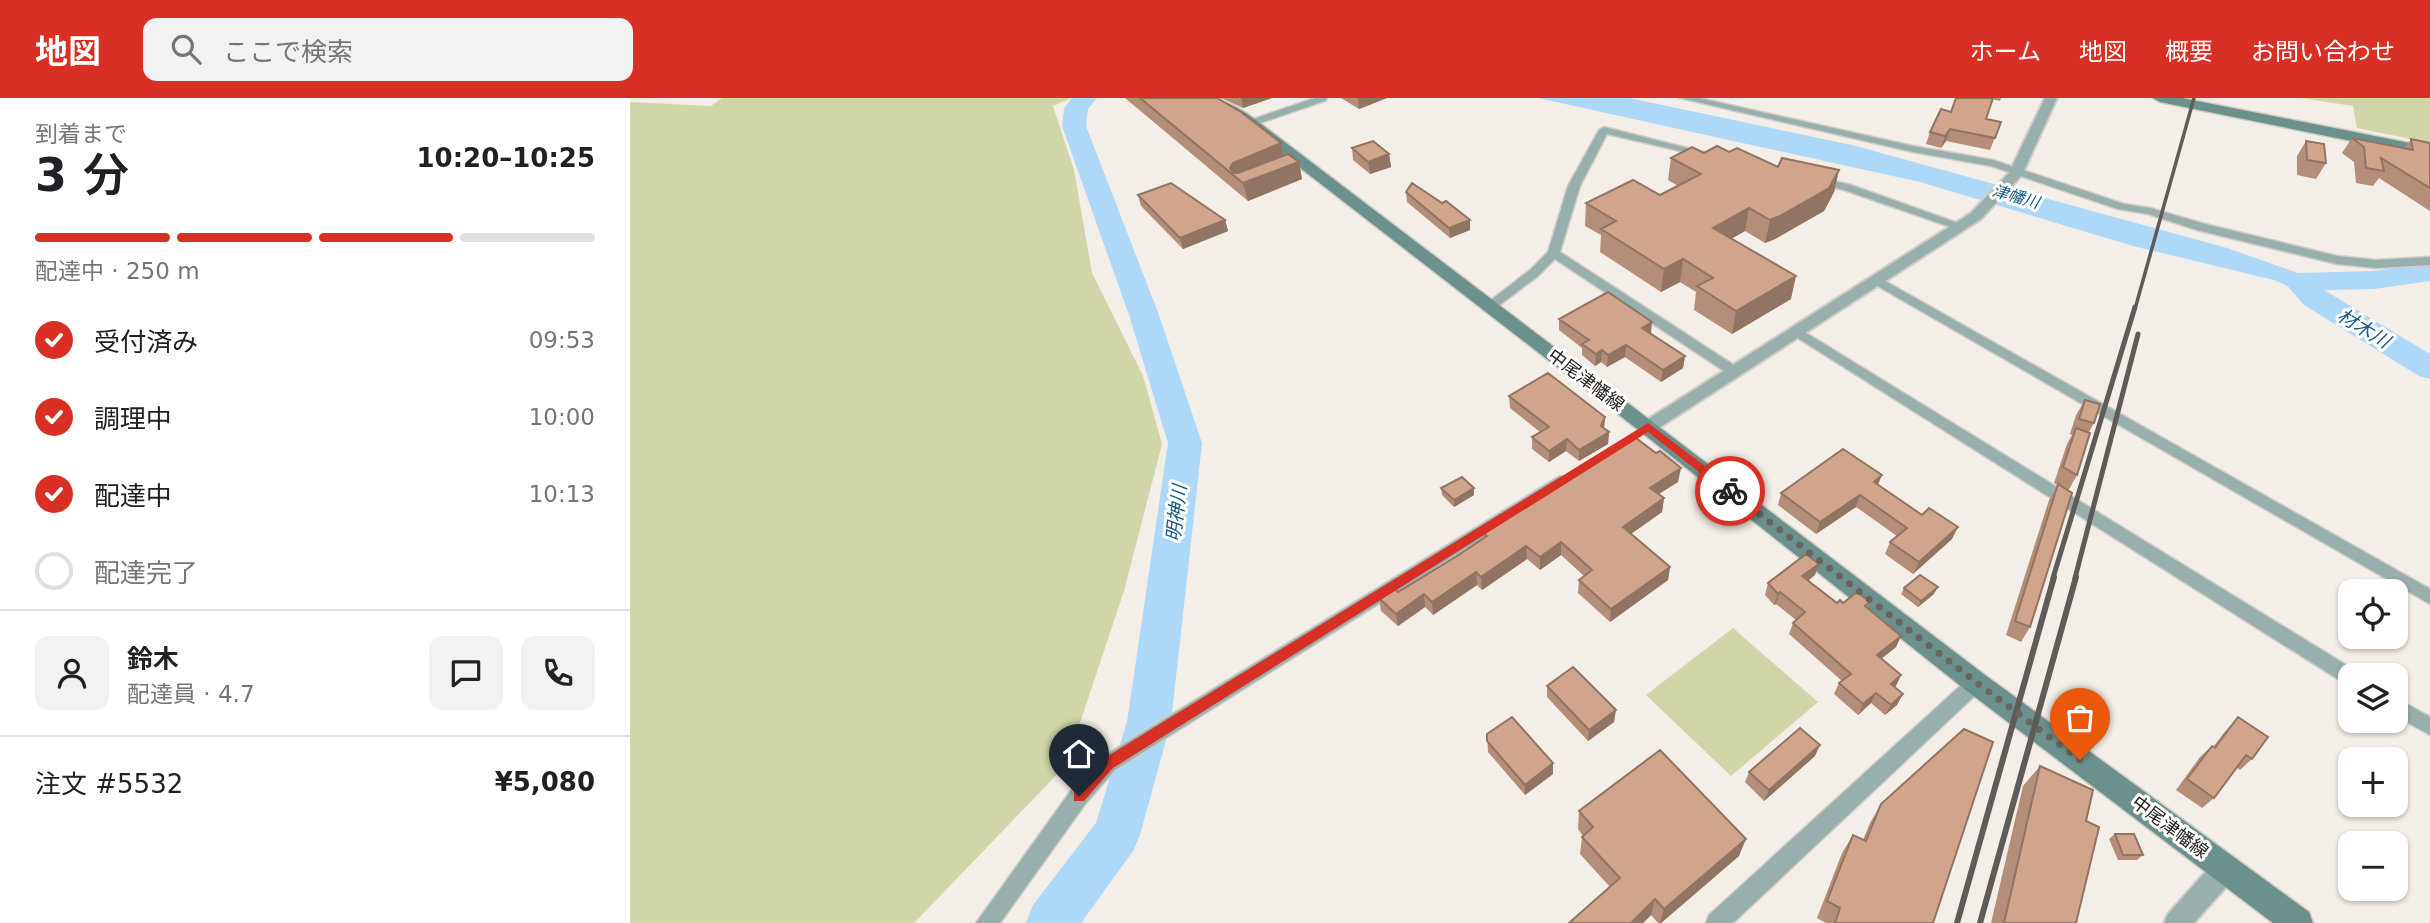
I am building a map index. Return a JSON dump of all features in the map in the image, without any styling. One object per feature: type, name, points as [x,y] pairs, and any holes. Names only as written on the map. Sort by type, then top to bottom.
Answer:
[{"type":"main road","name":"中尾津幡線","points":[[1205,98],[1231,109],[1251,123],[1294,164],[1489,307],[1643,430],[2298,923]]},
{"type":"main road","points":[[2160,98],[2430,152]]},
{"type":"street","points":[[1685,98],[1913,149],[1993,163],[2122,207],[2150,211],[2202,227],[2337,260],[2376,264],[2430,261]]},
{"type":"street","points":[[1643,430],[1976,216],[2016,173],[2051,98]]},
{"type":"street","points":[[1489,307],[1554,253],[1574,186],[1604,130],[1725,158]]},
{"type":"street","points":[[1807,177],[1847,187],[1960,226]]},
{"type":"street","points":[[1554,253],[1735,372]]},
{"type":"street","points":[[1878,281],[2430,597]]},
{"type":"street","points":[[1798,332],[2338,670]]},
{"type":"street","points":[[988,923],[1079,796],[1108,764],[1578,471]]},
{"type":"street","points":[[1717,923],[1976,682]]},
{"type":"street","points":[[2408,713],[2430,727]]},
{"type":"street","points":[[2177,923],[2226,867]]},
{"type":"lane","points":[[1251,123],[1324,98]]},
{"type":"green space","points":[[722,98],[1071,98],[1053,106],[1074,170],[1092,273],[1143,376],[1162,444],[1124,591],[1066,765],[914,923],[630,923],[630,102],[711,106]]},
{"type":"green space","points":[[2301,98],[2430,98],[2430,143],[2357,128],[2353,106]]},
{"type":"green space","points":[[1733,628],[1818,702],[1731,776],[1646,695]]},
{"type":"water","points":[[1538,98],[1629,98],[1852,145],[2227,248],[2298,273],[2348,280],[2313,290],[2315,298],[2274,280],[2133,246],[1920,182]]},
{"type":"building","points":[[1140,98],[1217,98],[1241,112],[1281,143],[1233,163],[1230,168],[1233,173],[1288,154],[1299,162],[1243,183]]},
{"type":"building","points":[[1956,98],[1993,98],[1986,119],[2001,122],[1995,138],[1950,129],[1945,136],[1930,132],[1941,109],[1951,112]]},
{"type":"building","points":[[2352,138],[2413,150],[2411,139],[2430,143],[2430,188],[2381,158],[2384,171],[2366,168],[2364,147]]},
{"type":"building","points":[[1373,141],[1389,154],[1368,162],[1352,148]]},
{"type":"building","points":[[2306,141],[2324,144],[2326,163],[2307,160]]},
{"type":"building","points":[[1717,146],[1729,152],[1737,148],[1778,167],[1782,158],[1839,170],[1829,188],[1780,216],[1770,220],[1749,208],[1713,228],[1796,276],[1736,311],[1697,286],[1713,278],[1683,259],[1664,269],[1601,229],[1616,221],[1586,203],[1633,180],[1660,195],[1701,174],[1671,158],[1692,147],[1704,153]]},
{"type":"building","points":[[1171,183],[1225,220],[1180,238],[1138,195]]},
{"type":"building","points":[[1412,183],[1442,203],[1446,201],[1470,220],[1449,228],[1406,192]]},
{"type":"building","points":[[1608,292],[1652,322],[1642,328],[1685,356],[1663,370],[1626,345],[1608,355],[1602,350],[1596,354],[1582,344],[1589,340],[1559,319]]},
{"type":"building","points":[[1548,373],[1605,417],[1601,426],[1609,432],[1579,450],[1567,439],[1549,451],[1532,437],[1549,427],[1509,396]]},
{"type":"building","points":[[2085,400],[2100,404],[2094,423],[2079,419]]},
{"type":"building","points":[[2076,428],[2090,433],[2077,475],[2063,467]]},
{"type":"building","points":[[1632,435],[1656,453],[1660,451],[1681,468],[1650,488],[1664,498],[1623,527],[1670,567],[1611,609],[1579,580],[1592,570],[1561,542],[1540,557],[1526,546],[1481,577],[1476,572],[1432,602],[1424,594],[1396,614],[1379,598],[1393,588],[1398,592],[1457,556],[1487,536],[1482,532],[1516,513],[1568,474]]},
{"type":"building","points":[[1843,449],[1882,475],[1874,482],[1922,515],[1929,508],[1958,527],[1919,562],[1890,542],[1907,528],[1860,495],[1820,522],[1781,493]]},
{"type":"building","points":[[1462,477],[1474,488],[1454,500],[1441,488]]},
{"type":"building","points":[[2058,484],[2072,493],[2030,627],[2015,621]]},
{"type":"building","points":[[1806,554],[1819,564],[1802,576],[1837,603],[1840,600],[1843,603],[1857,592],[1870,602],[1865,606],[1901,636],[1877,655],[1901,675],[1891,684],[1903,694],[1891,705],[1876,693],[1863,704],[1839,683],[1851,674],[1793,623],[1805,612],[1780,592],[1778,594],[1768,583]]},
{"type":"building","points":[[1920,575],[1938,587],[1921,601],[1904,588]]},
{"type":"building","points":[[1573,667],[1616,710],[1589,730],[1547,686]]},
{"type":"building","points":[[1512,717],[1553,763],[1525,785],[1487,741],[1487,734]]},
{"type":"building","points":[[2238,717],[2268,737],[2252,759],[2246,755],[2214,798],[2187,779]]},
{"type":"building","points":[[1800,728],[1820,745],[1769,790],[1749,772]]},
{"type":"building","points":[[1964,729],[1993,742],[1933,923],[1835,923],[1840,908],[1827,901],[1853,835],[1866,841],[1881,804]]},
{"type":"building","points":[[1660,750],[1746,839],[1664,909],[1655,899],[1631,923],[1569,923],[1620,878],[1582,837],[1593,827],[1579,811]]},
{"type":"building","points":[[2040,766],[2093,790],[2086,821],[2099,827],[2076,923],[2004,923]]},
{"type":"building","points":[[2115,834],[2134,834],[2143,855],[2123,855]]},
{"type":"waterway","name":"明神川","points":[[1051,923],[1116,835],[1149,722],[1185,443],[1144,315],[1074,126],[1076,108],[1085,98]]},
{"type":"waterway","name":"津幡川","points":[[2299,282],[2374,280],[2430,272]]},
{"type":"waterway","name":"材木川","points":[[2301,283],[2315,298],[2430,368]]},
{"type":"railway","points":[[2135,309],[2194,98]]},
{"type":"railway","points":[[2053,578],[2135,307]]},
{"type":"railway","points":[[2075,578],[2138,334]]},
{"type":"railway","points":[[1957,923],[2054,577]]},
{"type":"railway","points":[[1980,923],[2076,577]]},
{"type":"way so far","points":[[1730,491],[2080,760]]},
{"type":"route","points":[[1079,796],[1108,764],[1648,427],[1730,491]]}]
